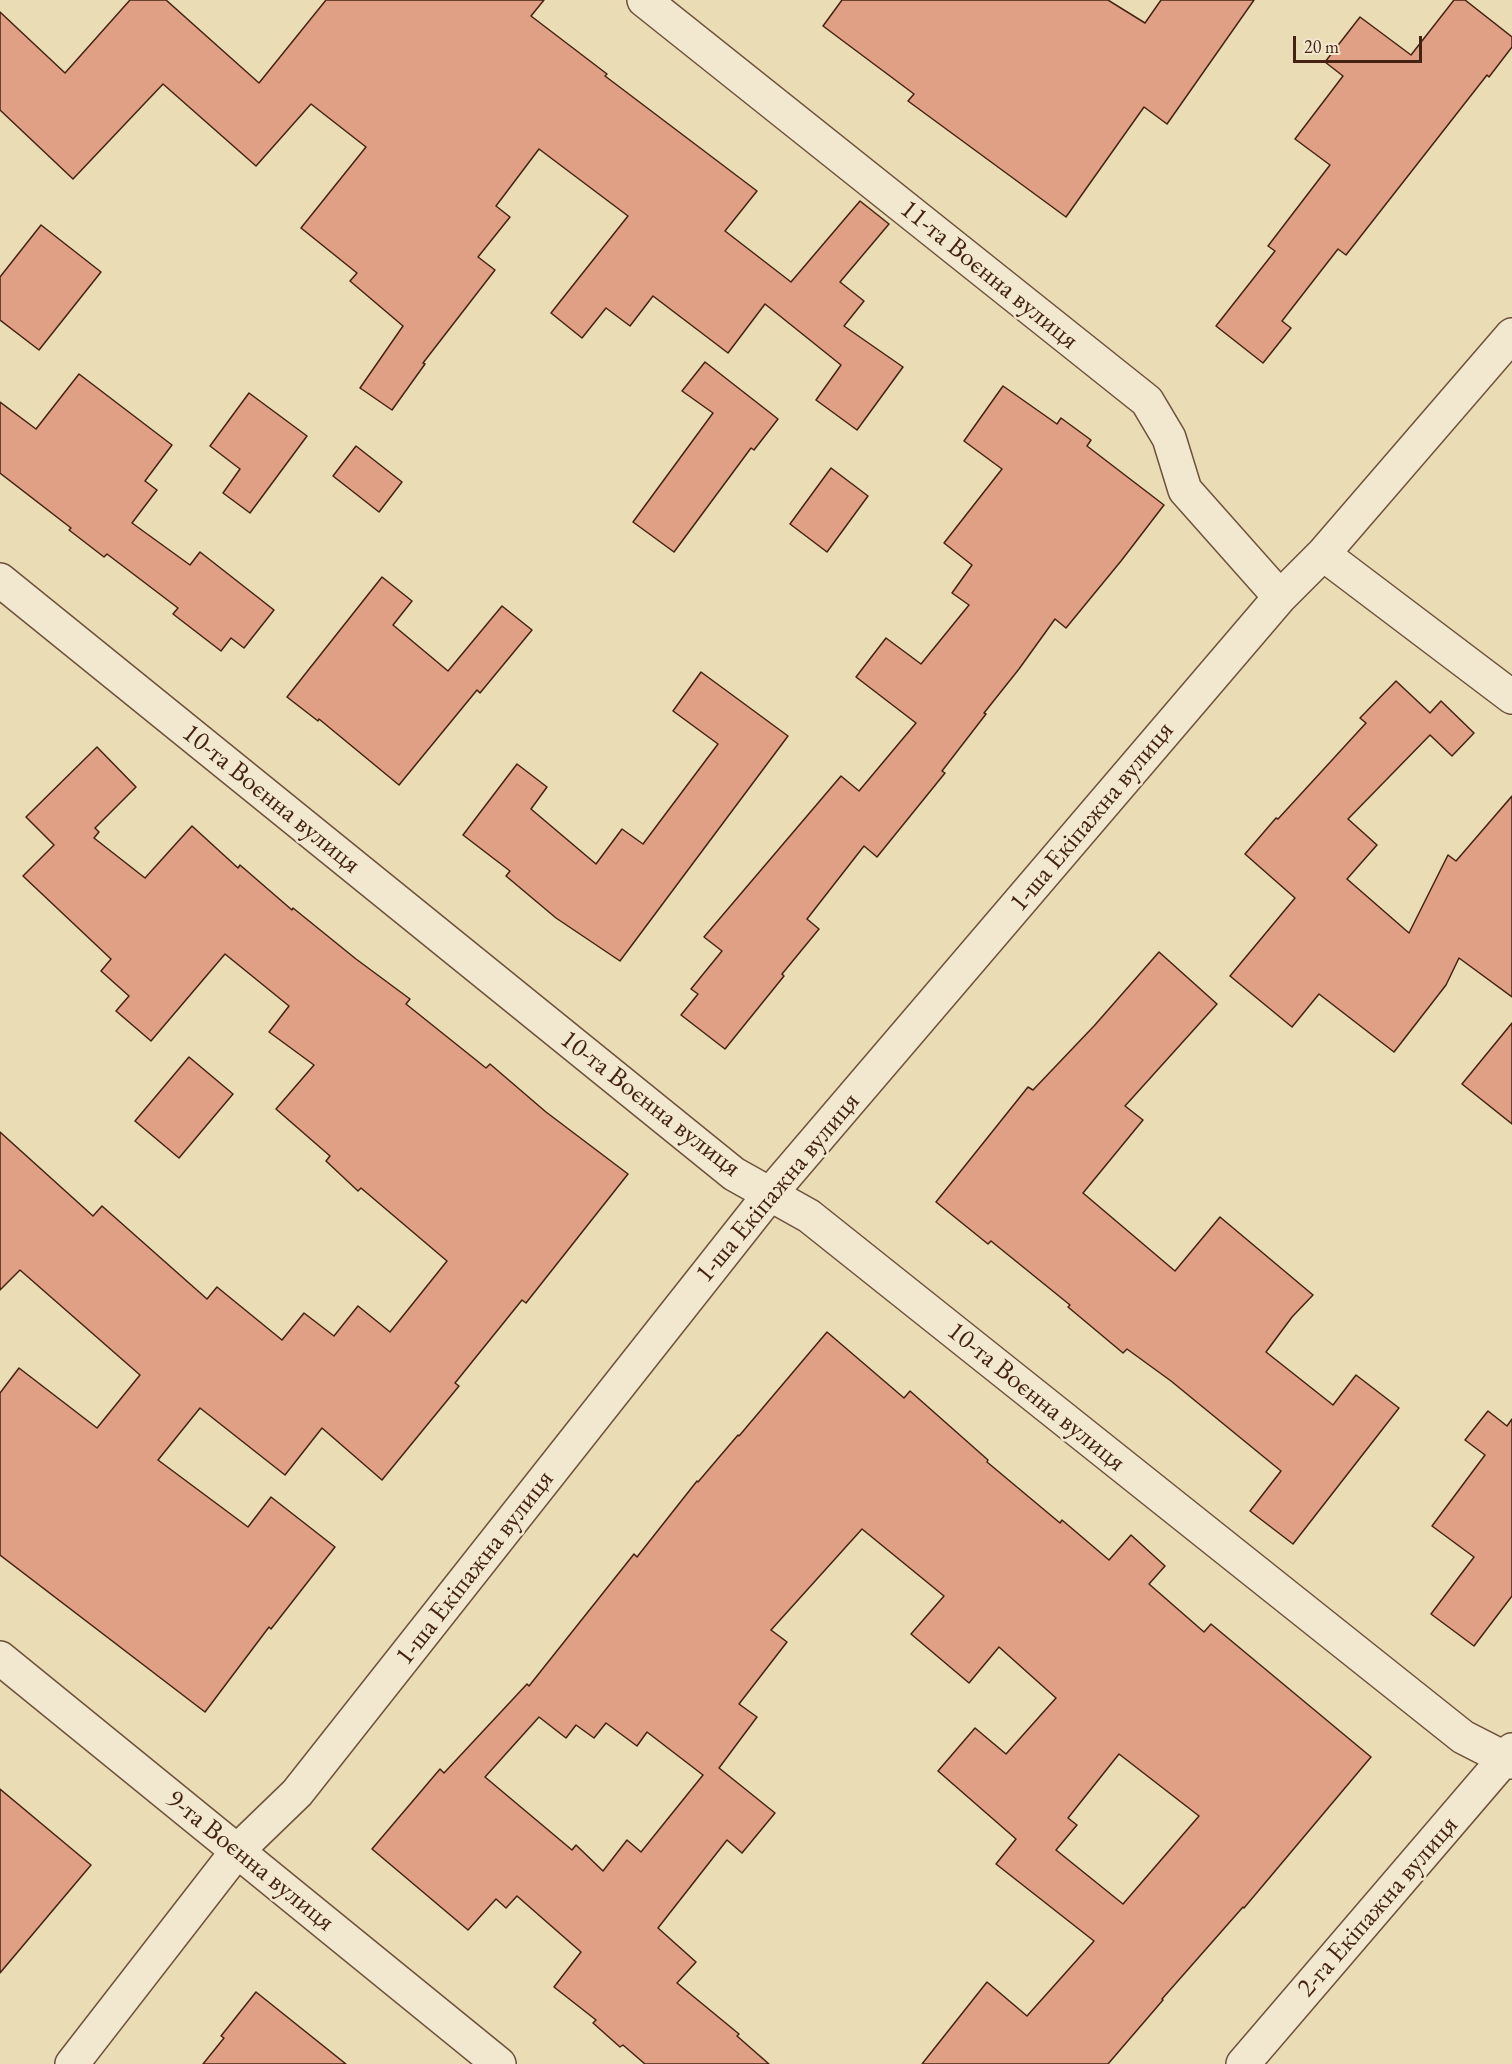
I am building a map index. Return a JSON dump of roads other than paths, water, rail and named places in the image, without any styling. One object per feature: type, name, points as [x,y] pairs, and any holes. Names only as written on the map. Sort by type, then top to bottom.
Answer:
[{"type":"street","name":"11-та Воєнна вулиця","points":[[644,0],[1147,401],[1169,438],[1185,490],[1280,597]]},
{"type":"street","name":"1-ша Екіпажна вулиця","points":[[72,2064],[238,1850],[297,1793],[770,1194],[1280,597],[1323,554],[1512,334]]},
{"type":"street","points":[[1323,554],[1512,696]]},
{"type":"street","name":"10-та Воєнна вулиця","points":[[0,580],[734,1174],[809,1216],[1463,1737],[1510,1757]]},
{"type":"street","name":"9-та Воєнна вулиця","points":[[0,1658],[500,2064]]},
{"type":"street","name":"2-га Екіпажна вулиця","points":[[1244,2064],[1510,1757]]}]
